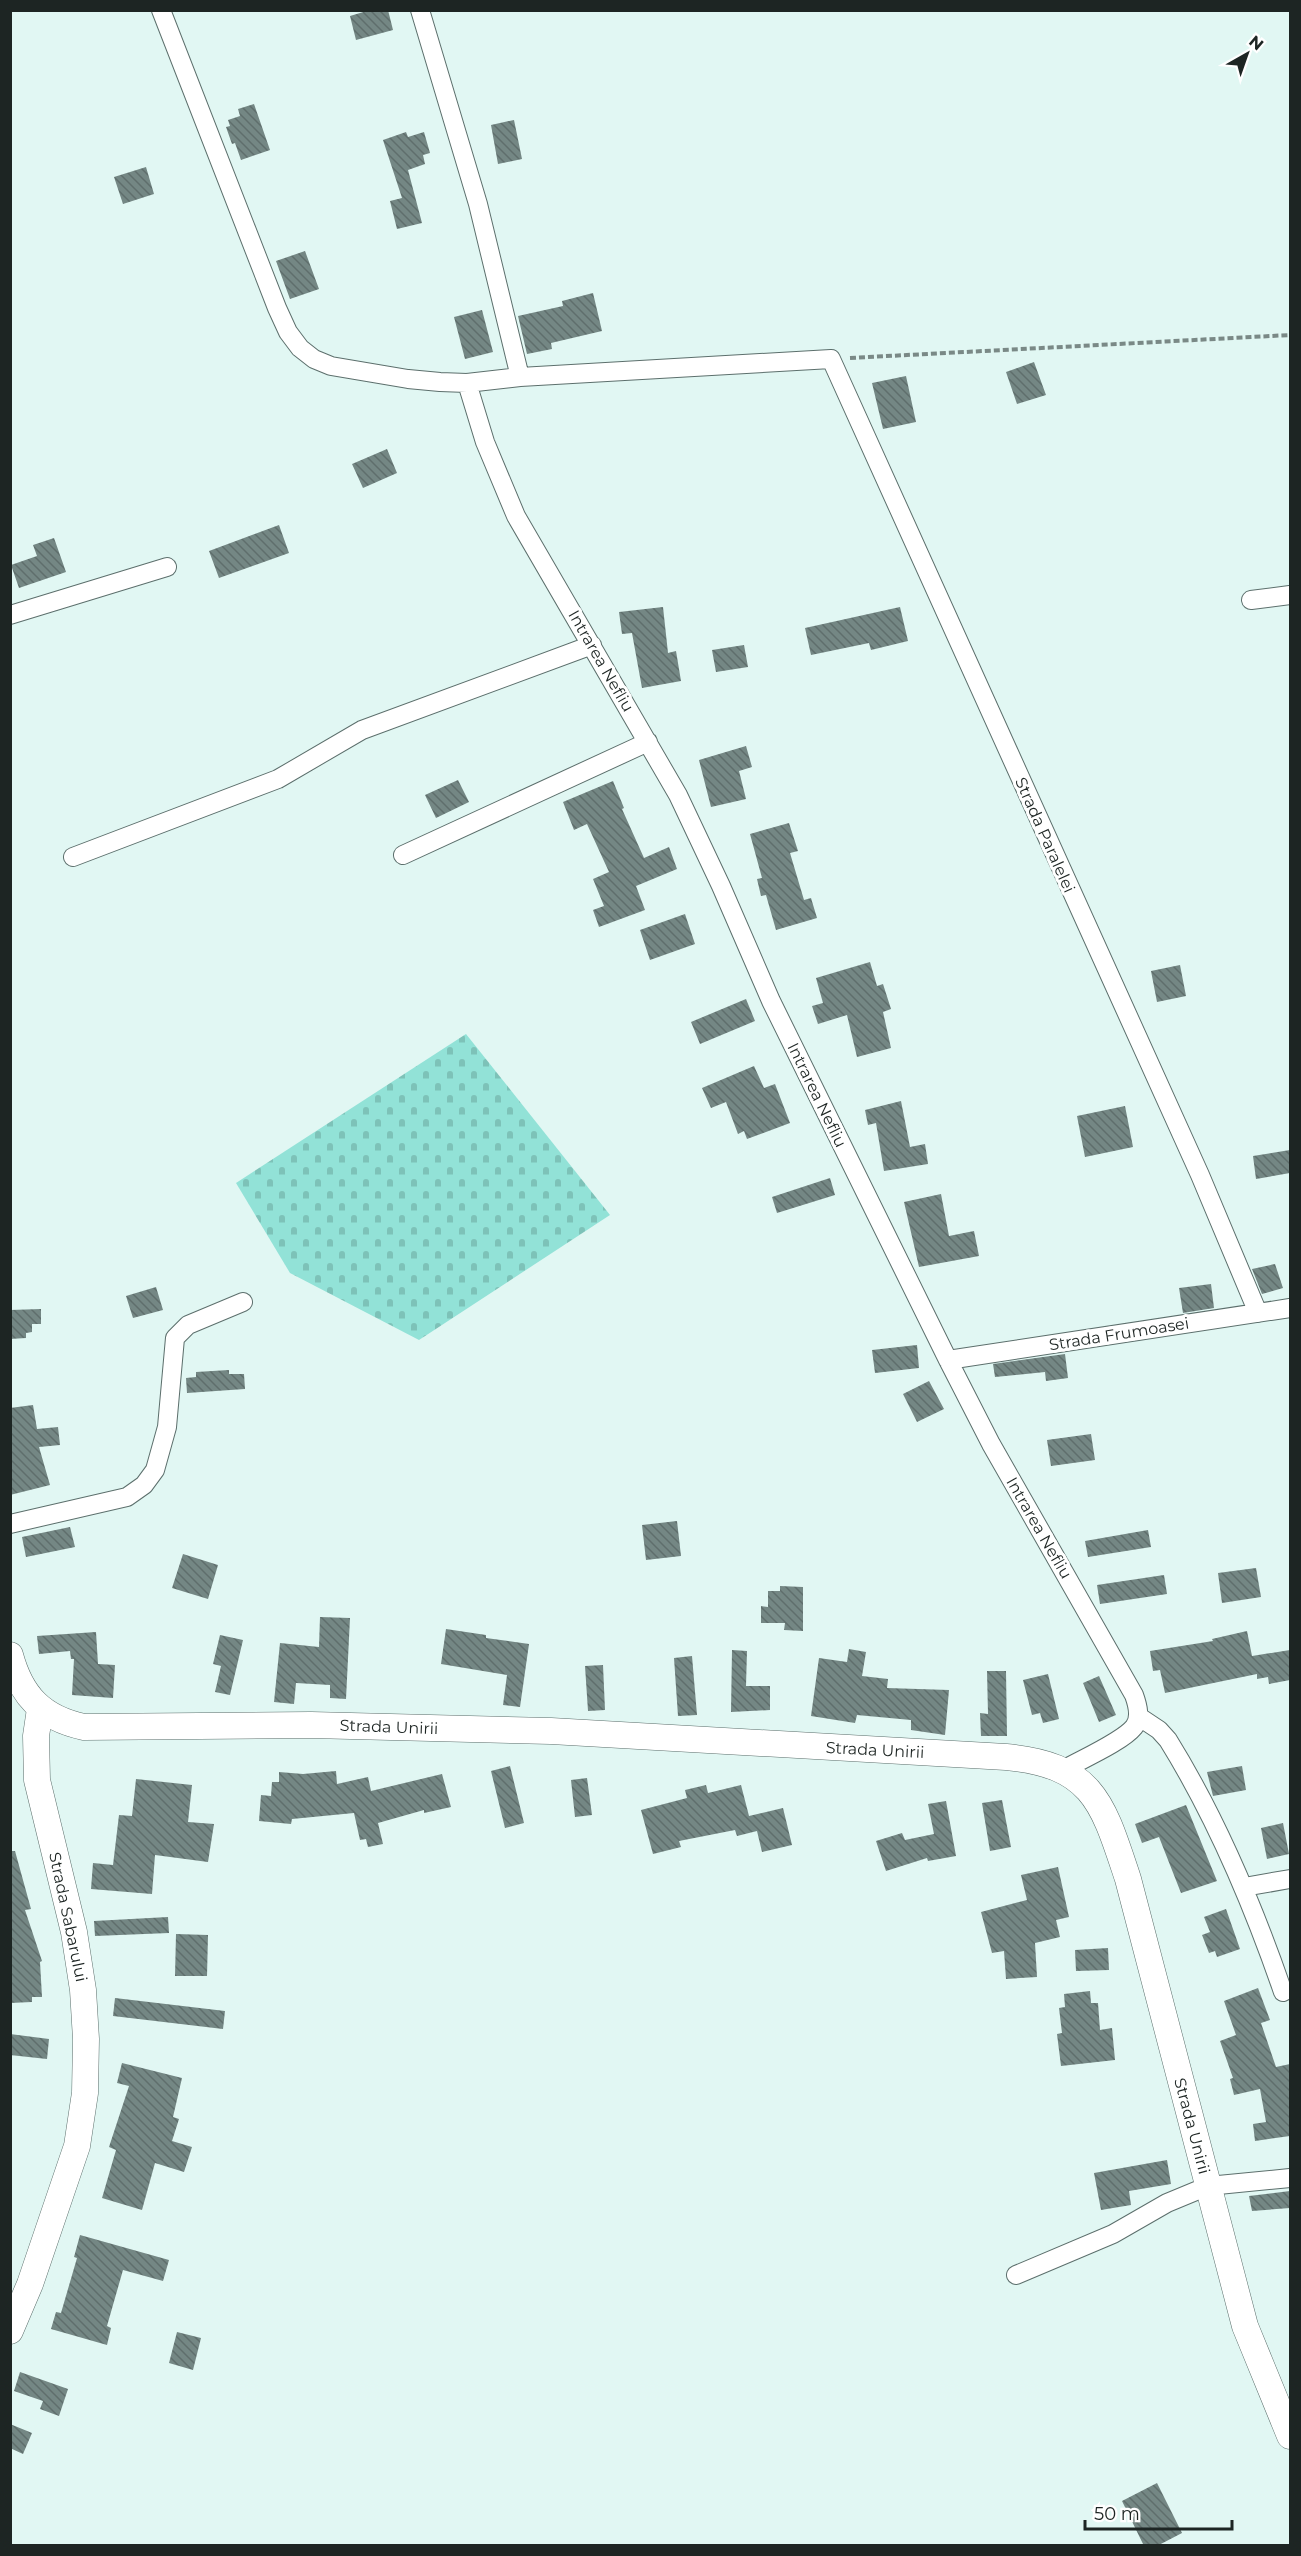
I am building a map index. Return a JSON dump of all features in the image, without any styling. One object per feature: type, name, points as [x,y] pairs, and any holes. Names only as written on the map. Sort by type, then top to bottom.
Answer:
[{"type":"main road","name":"Strada Unirii","points":[[10,1655],[14,1671],[24,1690],[40,1709],[62,1722],[84,1727],[311,1725],[551,1731],[1006,1757],[1038,1762],[1063,1770],[1086,1787],[1108,1820],[1128,1879],[1245,2326],[1290,2436]]},
{"type":"main road","name":"Strada Sabarului","points":[[10,2331],[30,2284],[76,2146],[85,2093],[86,2039],[83,1990],[76,1944],[37,1780],[36,1736],[40,1709]]},
{"type":"street","points":[[162,10],[277,308],[288,332],[300,348],[314,359],[331,366],[408,379],[467,383],[520,377],[831,358]]},
{"type":"street","points":[[420,10],[477,204],[520,377]]},
{"type":"street","name":"Strada Paralelei","points":[[831,358],[1200,1175],[1258,1313]]},
{"type":"street","name":"Intrarea Nefliu","points":[[467,383],[486,442],[516,516],[678,795],[771,1001],[948,1360],[992,1444],[1134,1695],[1138,1716]]},
{"type":"street","points":[[10,615],[166,567]]},
{"type":"street","points":[[1251,600],[1290,595]]},
{"type":"street","points":[[73,857],[278,779],[370,727],[592,645]]},
{"type":"street","points":[[403,855],[648,742]]},
{"type":"street","points":[[10,1524],[127,1497],[144,1485],[155,1470],[167,1427],[176,1338],[188,1326],[243,1302]]},
{"type":"street","name":"Strada Frumoasei","points":[[948,1360],[1290,1308]]},
{"type":"street","points":[[1063,1770],[1127,1733],[1135,1726],[1138,1716],[1159,1730],[1168,1740],[1210,1815],[1244,1887],[1283,1992]]},
{"type":"street","points":[[1244,1887],[1290,1879]]},
{"type":"street","points":[[1016,2275],[1113,2234],[1167,2203],[1208,2186],[1290,2178]]},
{"type":"path","points":[[831,358],[1290,334]]},
{"type":"green space","points":[[466,1034],[610,1215],[419,1340],[290,1273],[236,1183]]},
{"type":"building","points":[[370,10],[388,10],[393,30],[356,40],[350,16]]},
{"type":"building","points":[[254,104],[270,150],[241,160],[226,127],[230,126],[228,120],[240,116],[238,109]]},
{"type":"building","points":[[514,120],[522,159],[498,164],[491,125]]},
{"type":"building","points":[[406,132],[408,137],[424,132],[430,153],[423,155],[425,164],[408,170],[422,223],[397,229],[390,201],[402,198],[383,140]]},
{"type":"building","points":[[146,167],[154,194],[123,204],[114,177]]},
{"type":"building","points":[[305,251],[319,289],[290,299],[276,261]]},
{"type":"building","points":[[593,293],[602,331],[551,343],[552,349],[527,354],[518,316],[563,306],[562,301]]},
{"type":"building","points":[[482,310],[493,352],[465,359],[454,317]]},
{"type":"building","points":[[1034,362],[1046,395],[1017,404],[1006,372]]},
{"type":"building","points":[[906,376],[916,422],[883,429],[872,383]]},
{"type":"building","points":[[387,449],[397,473],[363,488],[352,464]]},
{"type":"building","points":[[279,525],[289,553],[219,578],[209,551]]},
{"type":"building","points":[[54,538],[66,572],[19,588],[11,565],[37,556],[33,545]]},
{"type":"building","points":[[663,607],[668,653],[676,651],[681,681],[642,688],[632,633],[622,634],[619,612]]},
{"type":"building","points":[[900,607],[908,641],[871,650],[869,643],[811,655],[805,628]]},
{"type":"building","points":[[744,645],[748,667],[716,672],[712,650]]},
{"type":"building","points":[[746,746],[752,767],[739,771],[746,799],[711,807],[699,760]]},
{"type":"building","points":[[458,780],[469,802],[436,818],[425,795]]},
{"type":"building","points":[[613,781],[624,808],[622,809],[644,858],[669,847],[677,869],[636,886],[645,910],[599,927],[593,910],[604,906],[593,879],[609,872],[587,824],[574,830],[563,802]]},
{"type":"building","points":[[789,823],[798,851],[790,853],[804,900],[811,898],[817,918],[776,930],[766,895],[761,896],[757,879],[762,878],[750,834]]},
{"type":"building","points":[[685,914],[695,944],[650,960],[640,930]]},
{"type":"building","points":[[870,962],[877,986],[883,984],[891,1009],[883,1012],[891,1048],[857,1057],[847,1015],[818,1024],[812,1006],[823,1003],[816,978]]},
{"type":"building","points":[[1180,965],[1186,996],[1157,1002],[1151,971]]},
{"type":"building","points":[[746,999],[755,1021],[700,1044],[691,1022]]},
{"type":"building","points":[[754,1066],[764,1088],[775,1084],[790,1123],[747,1139],[744,1131],[738,1134],[726,1102],[711,1108],[702,1088]]},
{"type":"building","points":[[901,1101],[910,1147],[925,1144],[928,1164],[884,1171],[876,1123],[868,1125],[865,1110]]},
{"type":"building","points":[[1125,1106],[1133,1147],[1085,1157],[1077,1116]]},
{"type":"building","points":[[1290,1150],[1290,1173],[1256,1179],[1253,1156]]},
{"type":"building","points":[[830,1178],[835,1195],[777,1213],[772,1197]]},
{"type":"building","points":[[941,1194],[949,1236],[974,1231],[979,1256],[919,1267],[904,1202]]},
{"type":"building","points":[[1275,1264],[1283,1288],[1262,1294],[1252,1269]]},
{"type":"building","points":[[1211,1284],[1214,1308],[1183,1313],[1179,1288]]},
{"type":"building","points":[[156,1287],[163,1310],[133,1318],[126,1296]]},
{"type":"building","points":[[41,1309],[41,1324],[32,1324],[32,1332],[26,1333],[26,1338],[10,1339],[10,1310]]},
{"type":"building","points":[[917,1345],[919,1368],[875,1373],[872,1350]]},
{"type":"building","points":[[1065,1354],[1068,1378],[1046,1381],[1045,1372],[995,1377],[993,1364]]},
{"type":"building","points":[[229,1370],[229,1374],[244,1374],[245,1389],[187,1393],[186,1378],[196,1377],[196,1372]]},
{"type":"building","points":[[929,1381],[944,1409],[917,1422],[903,1394]]},
{"type":"building","points":[[33,1405],[37,1429],[58,1427],[60,1445],[39,1447],[50,1485],[10,1495],[10,1408]]},
{"type":"building","points":[[1091,1434],[1095,1460],[1051,1466],[1047,1440]]},
{"type":"building","points":[[677,1521],[681,1556],[646,1560],[642,1525]]},
{"type":"building","points":[[70,1527],[75,1547],[26,1557],[22,1537]]},
{"type":"building","points":[[1148,1530],[1151,1547],[1088,1557],[1085,1541]]},
{"type":"building","points":[[183,1554],[218,1565],[208,1599],[172,1588]]},
{"type":"building","points":[[1256,1568],[1261,1597],[1222,1603],[1218,1573]]},
{"type":"building","points":[[1164,1575],[1167,1594],[1100,1604],[1097,1585]]},
{"type":"building","points":[[780,1586],[803,1587],[803,1631],[784,1630],[785,1623],[761,1623],[761,1606],[768,1607],[768,1591],[780,1591]]},
{"type":"building","points":[[320,1617],[350,1618],[346,1699],[330,1698],[330,1685],[296,1683],[294,1704],[274,1702],[280,1643],[319,1647]]},
{"type":"building","points":[[446,1629],[529,1644],[520,1707],[503,1705],[507,1675],[441,1664]]},
{"type":"building","points":[[1247,1631],[1252,1656],[1290,1650],[1290,1680],[1269,1684],[1268,1677],[1257,1679],[1257,1674],[1165,1693],[1160,1670],[1153,1671],[1150,1651],[1213,1641],[1212,1639]]},
{"type":"building","points":[[96,1632],[98,1664],[115,1665],[113,1698],[72,1695],[74,1659],[71,1659],[70,1651],[39,1654],[37,1636]]},
{"type":"building","points":[[220,1635],[243,1640],[230,1695],[215,1692],[221,1666],[213,1664]]},
{"type":"building","points":[[849,1649],[866,1652],[862,1676],[888,1679],[887,1688],[949,1690],[945,1735],[911,1730],[911,1720],[857,1715],[855,1723],[811,1716],[819,1658],[847,1662]]},
{"type":"building","points":[[732,1650],[747,1651],[746,1686],[770,1686],[770,1710],[731,1712]]},
{"type":"building","points":[[692,1656],[697,1715],[678,1716],[674,1658]]},
{"type":"building","points":[[603,1665],[605,1710],[588,1711],[585,1666]]},
{"type":"building","points":[[987,1671],[1006,1671],[1007,1736],[981,1736],[980,1713],[988,1714]]},
{"type":"building","points":[[1048,1674],[1059,1719],[1043,1723],[1040,1713],[1032,1715],[1023,1680]]},
{"type":"building","points":[[1099,1676],[1116,1715],[1099,1722],[1083,1683]]},
{"type":"building","points":[[510,1766],[524,1823],[505,1828],[491,1771]]},
{"type":"building","points":[[1242,1766],[1246,1790],[1213,1796],[1207,1772]]},
{"type":"building","points":[[336,1771],[337,1784],[368,1777],[371,1791],[442,1774],[451,1807],[424,1813],[424,1810],[378,1823],[383,1844],[368,1847],[366,1839],[360,1840],[354,1813],[292,1819],[291,1824],[259,1821],[261,1795],[271,1796],[272,1782],[279,1782],[279,1772],[303,1774]]},
{"type":"building","points":[[587,1778],[592,1815],[575,1817],[571,1780]]},
{"type":"building","points":[[136,1779],[192,1785],[188,1822],[214,1824],[208,1862],[155,1855],[152,1894],[91,1889],[93,1863],[113,1865],[119,1815],[132,1816]]},
{"type":"building","points":[[706,1785],[708,1793],[741,1785],[749,1816],[783,1808],[792,1845],[762,1852],[757,1831],[737,1836],[735,1830],[679,1841],[681,1847],[653,1854],[641,1810],[687,1798],[685,1790]]},
{"type":"building","points":[[1002,1800],[1011,1847],[990,1851],[982,1803]]},
{"type":"building","points":[[946,1801],[956,1856],[928,1861],[927,1858],[886,1871],[876,1841],[902,1833],[905,1840],[934,1834],[928,1804]]},
{"type":"building","points":[[1186,1805],[1217,1881],[1181,1893],[1159,1837],[1142,1843],[1135,1824]]},
{"type":"building","points":[[1283,1823],[1289,1854],[1267,1859],[1261,1828]]},
{"type":"building","points":[[10,1851],[15,1851],[31,1909],[25,1910],[42,1961],[40,1962],[42,1997],[32,1997],[32,2002],[10,2003]]},
{"type":"building","points":[[1058,1867],[1069,1917],[1056,1920],[1060,1937],[1035,1943],[1037,1977],[1006,1979],[1004,1951],[992,1953],[981,1912],[1027,1900],[1021,1875]]},
{"type":"building","points":[[1226,1909],[1240,1949],[1217,1957],[1215,1951],[1209,1953],[1202,1935],[1210,1932],[1204,1917]]},
{"type":"building","points":[[168,1917],[169,1933],[95,1936],[94,1921]]},
{"type":"building","points":[[176,1934],[208,1935],[207,1976],[175,1976]]},
{"type":"building","points":[[1108,1948],[1109,1970],[1076,1971],[1075,1950]]},
{"type":"building","points":[[1258,1988],[1270,2020],[1261,2023],[1276,2067],[1290,2064],[1290,2136],[1255,2141],[1253,2124],[1266,2122],[1260,2089],[1234,2095],[1230,2079],[1233,2078],[1220,2041],[1236,2035],[1224,2001]]},
{"type":"building","points":[[1090,1991],[1091,2003],[1098,2003],[1100,2030],[1112,2028],[1115,2060],[1061,2066],[1057,2034],[1062,2033],[1059,2008],[1065,2007],[1064,1994]]},
{"type":"building","points":[[115,1998],[225,2011],[223,2029],[113,2016]]},
{"type":"building","points":[[10,2034],[49,2039],[47,2059],[10,2055]]},
{"type":"building","points":[[122,2063],[182,2078],[173,2117],[179,2119],[172,2141],[192,2147],[184,2172],[155,2163],[142,2210],[102,2198],[116,2150],[109,2147],[129,2086],[117,2083]]},
{"type":"building","points":[[1167,2160],[1171,2184],[1129,2191],[1131,2205],[1101,2210],[1094,2173]]},
{"type":"building","points":[[1290,2191],[1290,2208],[1252,2211],[1249,2196]]},
{"type":"building","points":[[80,2235],[169,2260],[163,2281],[123,2270],[107,2326],[111,2328],[107,2345],[51,2329],[56,2312],[61,2313],[77,2258],[74,2257]]},
{"type":"building","points":[[177,2332],[201,2338],[193,2370],[169,2363]]},
{"type":"building","points":[[20,2372],[68,2389],[59,2416],[40,2409],[43,2401],[14,2391]]},
{"type":"building","points":[[10,2424],[32,2433],[23,2454],[10,2448]]},
{"type":"building","points":[[1157,2483],[1182,2533],[1157,2546],[1144,2546],[1122,2501]]}]
